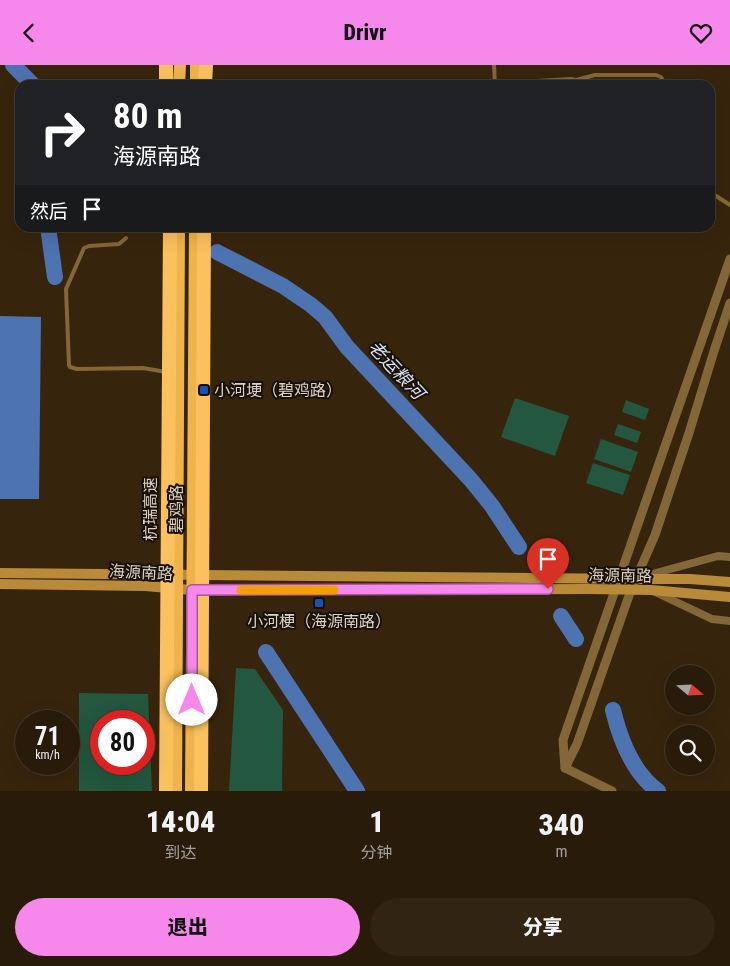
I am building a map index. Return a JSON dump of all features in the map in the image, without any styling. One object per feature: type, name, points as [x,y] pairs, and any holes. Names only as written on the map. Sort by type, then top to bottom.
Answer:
[{"type":"highway","points":[[166,65],[166,80]]},
{"type":"highway","points":[[171,65],[171,80]]},
{"type":"highway","points":[[179,80],[180,65]]},
{"type":"highway","points":[[196,65],[196,80]]},
{"type":"highway","points":[[205,80],[206,65]]},
{"type":"highway","name":"杭瑞高速","points":[[166,791],[170,232]]},
{"type":"highway","name":"碧鸡路","points":[[176,791],[178,232]]},
{"type":"highway","name":"碧鸡路","points":[[191,791],[195,232]]},
{"type":"highway","points":[[201,791],[204,232]]},
{"type":"main road","name":"海源南路","points":[[0,573],[690,579],[730,582]]},
{"type":"main road","name":"海源南路","points":[[0,584],[145,586],[177,590],[631,590],[730,597]]},
{"type":"street","points":[[565,768],[563,740],[730,259]]},
{"type":"street","points":[[565,768],[577,744],[631,590],[654,535],[690,433],[730,303]]},
{"type":"street","points":[[637,579],[718,556],[730,557]]},
{"type":"street","points":[[651,591],[712,619],[730,621]]},
{"type":"street","points":[[565,768],[612,791]]},
{"type":"lane","points":[[494,65],[495,80]]},
{"type":"lane","points":[[542,80],[576,80],[596,75],[656,75],[662,80]]},
{"type":"lane","points":[[715,195],[730,205]]},
{"type":"lane","points":[[126,238],[119,245],[89,245],[84,248],[66,289],[69,365],[77,369],[143,368],[160,372],[178,372]]},
{"type":"green space","points":[[515,398],[569,416],[555,456],[501,437]]},
{"type":"green space","points":[[626,400],[649,409],[645,420],[622,412]]},
{"type":"green space","points":[[618,424],[641,432],[637,443],[614,435]]},
{"type":"green space","points":[[601,439],[638,452],[631,472],[594,459]]},
{"type":"green space","points":[[593,463],[630,475],[623,495],[586,483]]},
{"type":"green space","points":[[236,668],[255,669],[283,710],[282,791],[229,791]]},
{"type":"green space","points":[[79,693],[148,694],[149,710],[90,710],[90,775],[151,775],[152,791],[79,791]]},
{"type":"water","points":[[0,316],[41,317],[39,499],[0,499]]},
{"type":"waterway","name":"老运粮河","points":[[13,65],[28,80]]},
{"type":"waterway","name":"老运粮河","points":[[49,232],[55,277]]},
{"type":"waterway","name":"老运粮河","points":[[217,252],[283,286],[325,317],[347,347],[471,480],[492,506],[519,547]]},
{"type":"waterway","name":"老运粮河","points":[[561,616],[576,639]]},
{"type":"waterway","name":"老运粮河","points":[[266,652],[357,791]]},
{"type":"waterway","name":"老运粮河","points":[[613,710],[619,732],[629,755],[641,775],[658,791]]},
{"type":"slow traffic","points":[[241,590],[334,590]]},
{"type":"place","name":"小河埂（碧鸡路）","points":[[204,390]]},
{"type":"place","name":"小河梗（海源南路）","points":[[319,603]]},
{"type":"route","points":[[192,700],[192,590],[548,589]]}]
